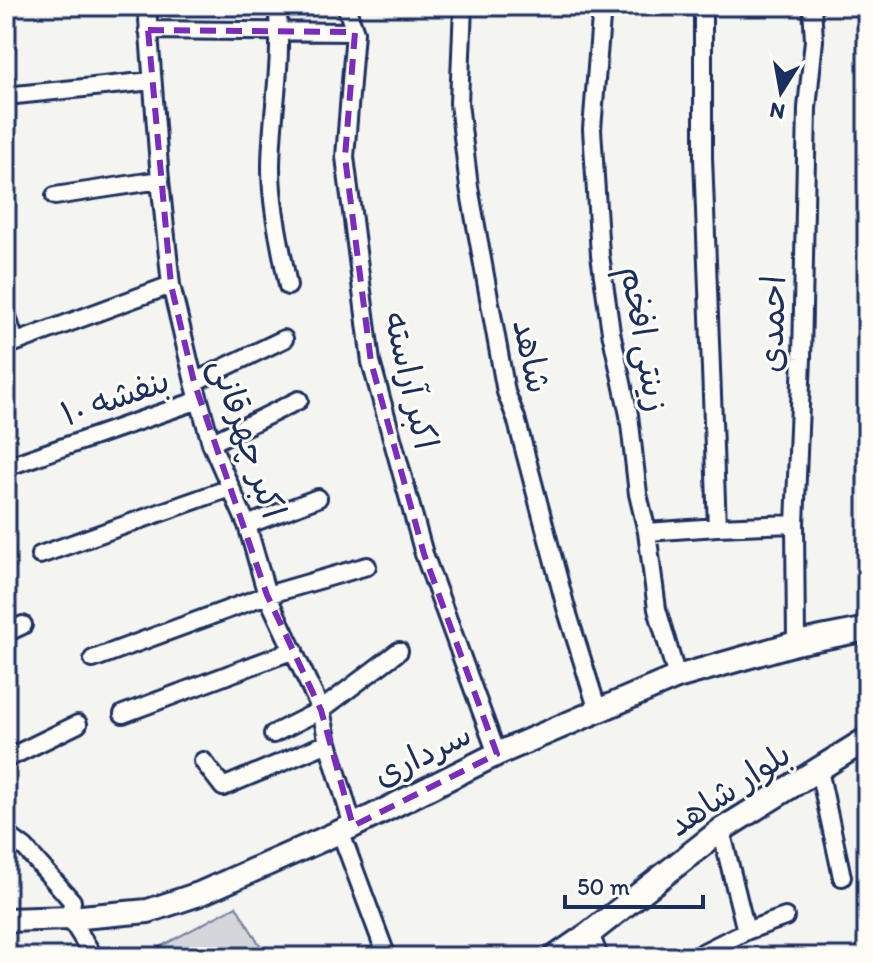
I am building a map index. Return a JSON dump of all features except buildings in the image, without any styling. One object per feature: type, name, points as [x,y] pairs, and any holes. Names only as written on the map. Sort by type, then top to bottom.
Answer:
[{"type":"main road","name":"سرداری","points":[[6,920],[148,911],[199,894],[346,829],[497,754],[677,677],[796,643],[867,629]]},
{"type":"main road","name":"بلوار شاهد","points":[[555,957],[721,830],[867,739]]},
{"type":"street","name":"اکبر چهرقانی","points":[[147,6],[171,285],[194,382],[211,443],[247,525],[267,595],[321,710],[346,829],[387,957]]},
{"type":"street","points":[[277,6],[280,31],[271,168],[272,193],[288,286]]},
{"type":"street","name":"اکبر آراسته","points":[[346,6],[355,32],[345,157],[371,362],[424,554],[497,754]]},
{"type":"street","name":"شاهد","points":[[463,6],[459,103],[478,242],[506,392],[516,418],[566,608],[598,711]]},
{"type":"street","name":"زینتی افخم","points":[[602,6],[592,129],[600,255],[611,332],[629,415],[657,609],[677,677]]},
{"type":"street","name":"زینتی افخم","points":[[703,6],[703,157],[717,527]]},
{"type":"street","name":"احمدی","points":[[796,643],[795,524],[807,108],[814,40],[812,6]]},
{"type":"street","points":[[148,30],[355,32]]},
{"type":"street","points":[[6,96],[152,81]]},
{"type":"street","points":[[55,196],[160,180]]},
{"type":"street","points":[[6,313],[10,344],[171,285]]},
{"type":"street","points":[[194,382],[284,339]]},
{"type":"street","name":"بنفشه ۱۰","points":[[6,467],[199,400]]},
{"type":"street","points":[[211,443],[299,400]]},
{"type":"street","points":[[40,555],[230,488]]},
{"type":"street","points":[[247,525],[318,498]]},
{"type":"street","points":[[647,532],[795,524]]},
{"type":"street","points":[[93,659],[267,595],[367,566]]},
{"type":"street","points":[[6,633],[23,625]]},
{"type":"street","points":[[123,714],[294,650]]},
{"type":"street","points":[[273,734],[321,710],[399,651]]},
{"type":"street","points":[[6,759],[78,724]]},
{"type":"street","points":[[203,761],[223,787],[328,743]]},
{"type":"street","points":[[819,770],[842,877]]},
{"type":"street","points":[[721,830],[746,931]]},
{"type":"street","points":[[6,834],[25,848],[72,901],[70,918],[94,957]]},
{"type":"street","points":[[704,952],[746,931],[785,917]]},
{"type":"street","points":[[590,933],[599,957]]},
{"type":"highlighted area","points":[[148,30],[355,32],[345,157],[371,362],[424,554],[497,754],[353,826],[321,710],[267,595],[194,382],[171,285]]},
{"type":"shaded area","points":[[236,906],[267,957],[141,957]]}]
